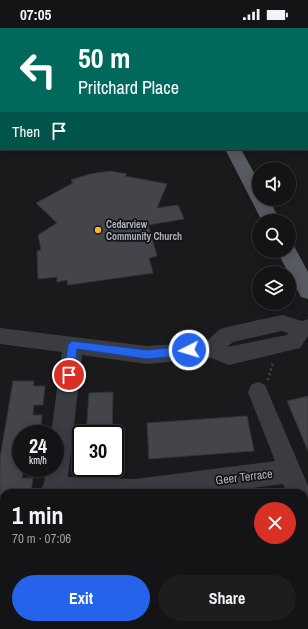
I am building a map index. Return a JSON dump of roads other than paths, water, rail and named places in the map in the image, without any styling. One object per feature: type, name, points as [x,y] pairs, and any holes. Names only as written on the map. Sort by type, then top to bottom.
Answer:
[{"type":"main road","points":[[235,150],[252,184]]},
{"type":"main road","points":[[291,258],[308,291]]},
{"type":"street","points":[[0,336],[147,355],[211,349],[229,356],[293,342],[305,328],[282,323],[227,335],[211,349]]},
{"type":"street","points":[[53,489],[72,345]]},
{"type":"street","points":[[258,392],[297,489]]},
{"type":"street","name":"Geer Terrace","points":[[150,489],[290,471]]},
{"type":"place","name":"Cedarview Community Church","points":[[98,230]]}]
